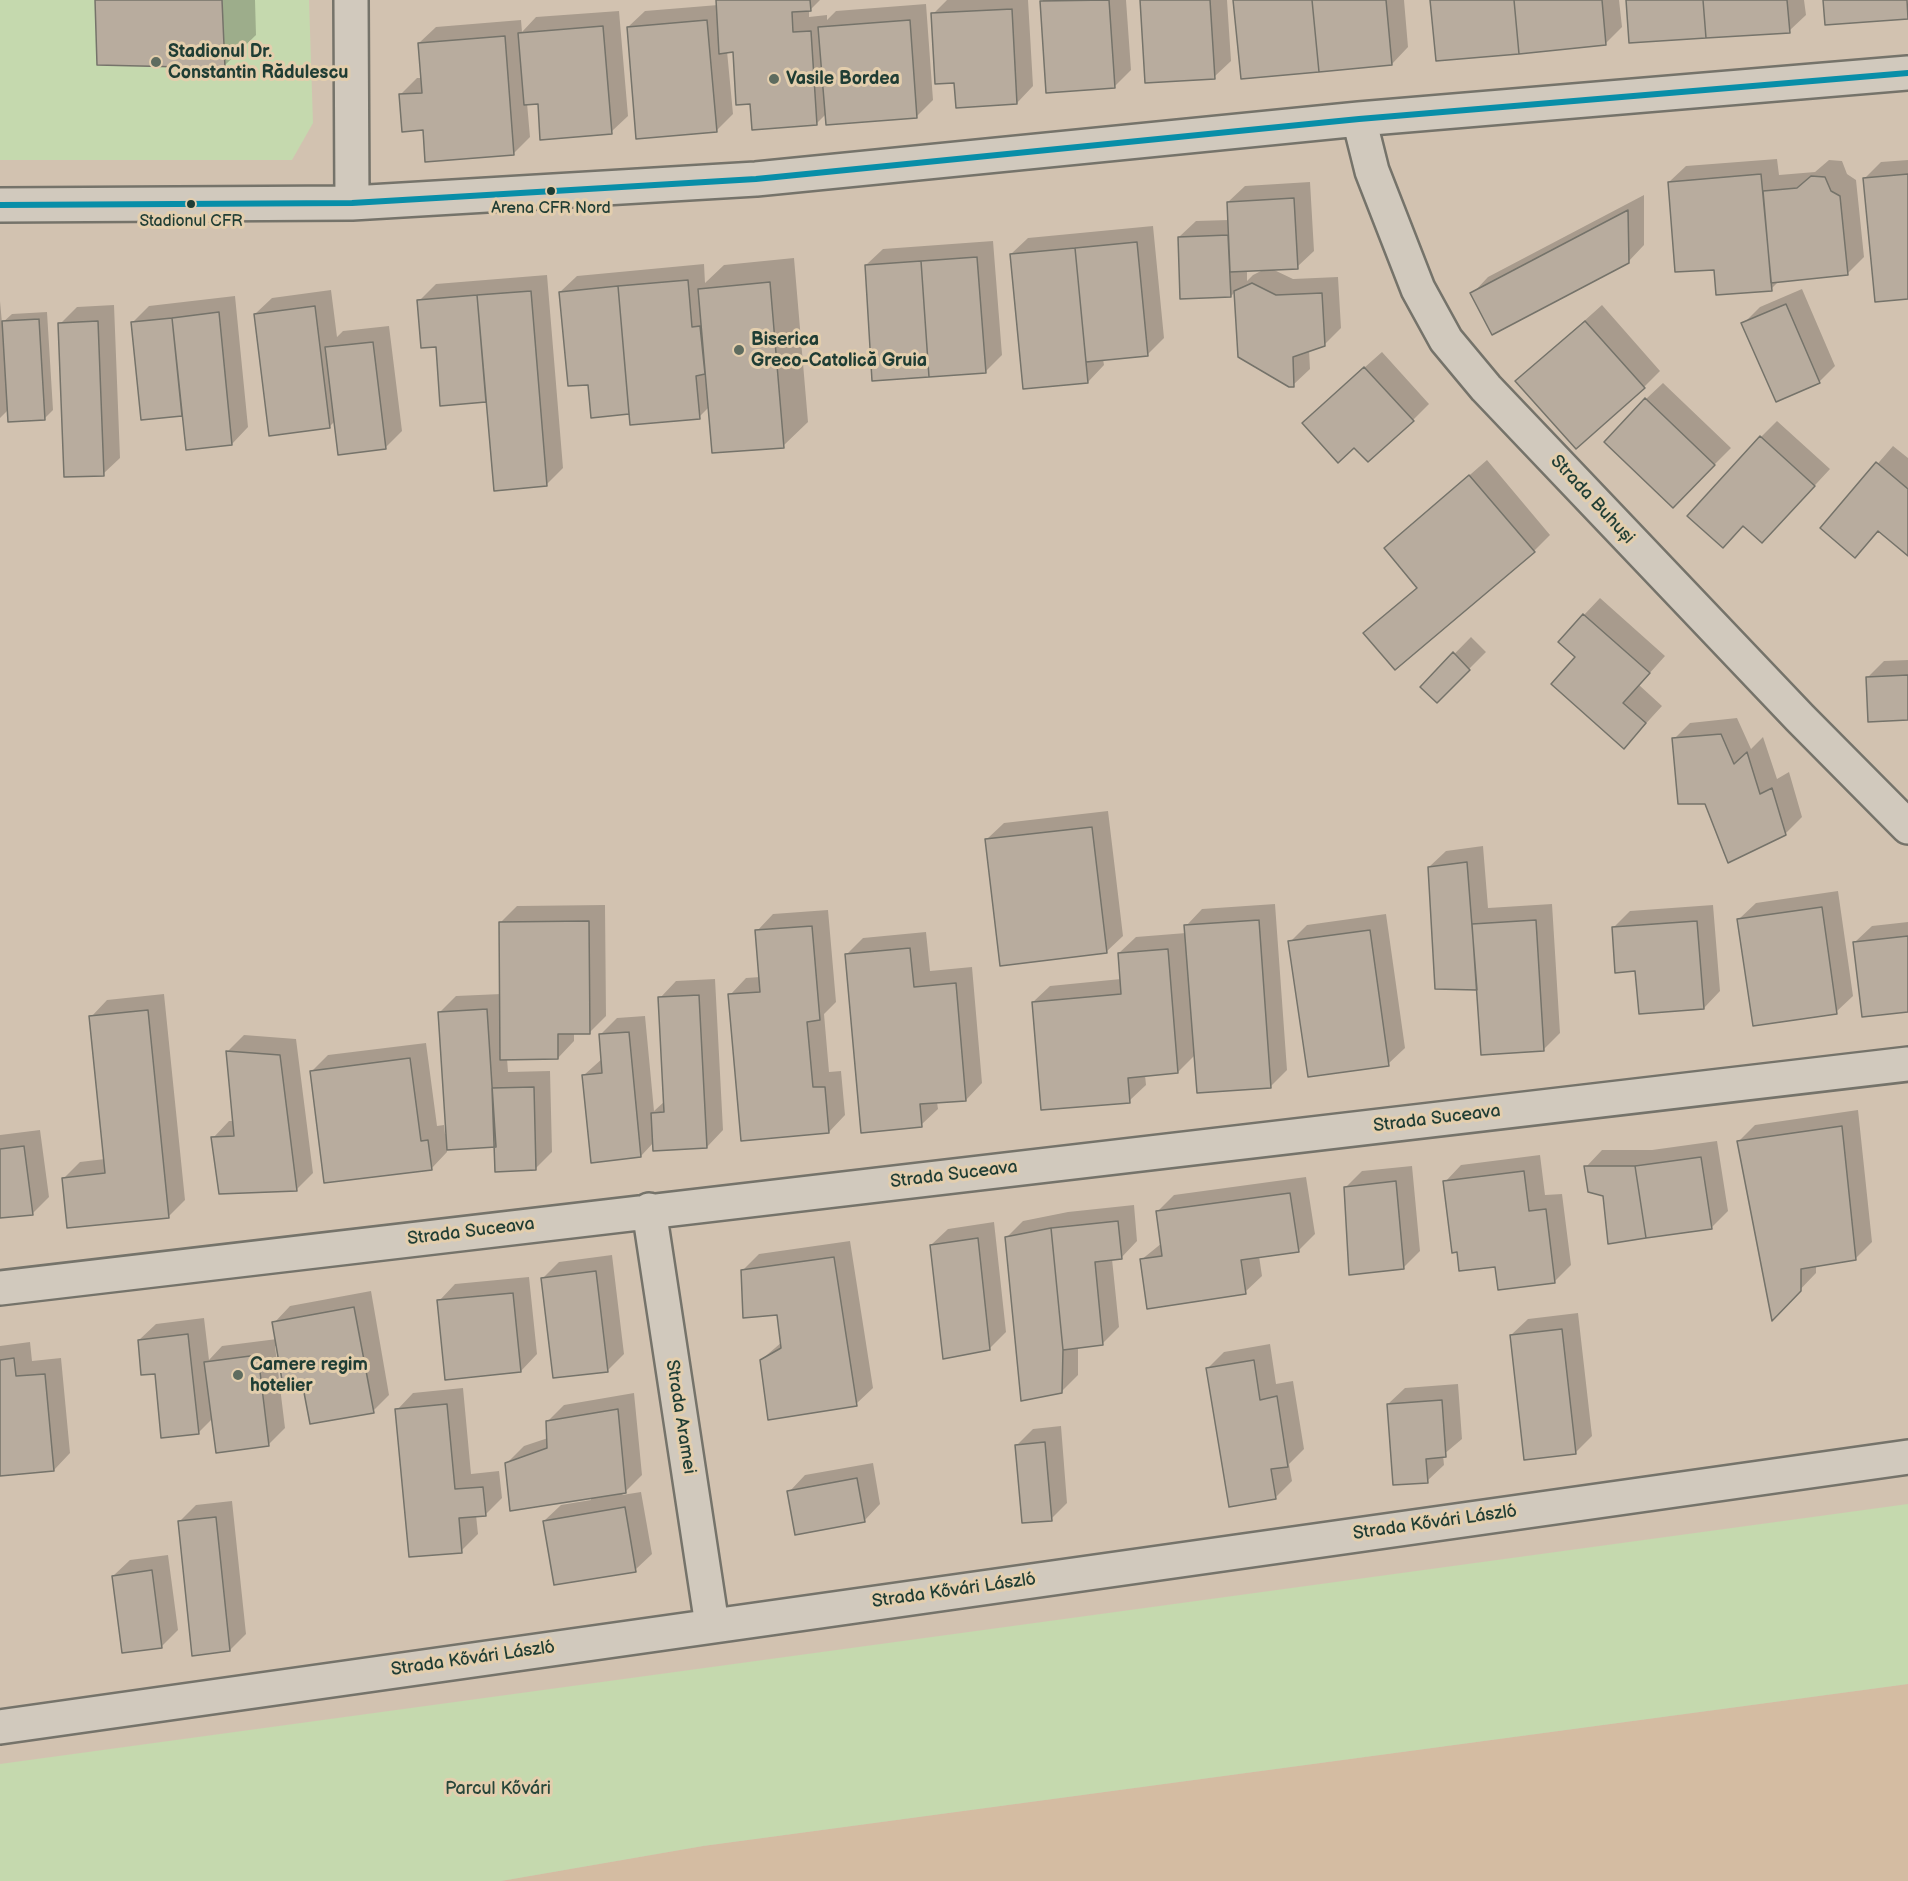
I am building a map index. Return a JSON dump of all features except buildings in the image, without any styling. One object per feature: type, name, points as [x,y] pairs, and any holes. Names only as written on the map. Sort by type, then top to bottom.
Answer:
[{"type":"street","points":[[351,0],[352,203]]},
{"type":"street","points":[[0,206],[352,203],[756,179],[1359,119],[1908,73]]},
{"type":"street","name":"Strada Buhuși","points":[[1359,119],[1372,171],[1401,246],[1418,289],[1446,340],[1486,388],[1784,702],[1908,827]]},
{"type":"street","name":"Strada Suceava","points":[[0,1288],[1908,1064]]},
{"type":"street","name":"Strada Aramei","points":[[649,1210],[712,1624]]},
{"type":"street","name":"Strada Kővári László","points":[[0,1727],[712,1624],[1908,1457]]},
{"type":"shaded area","points":[[1908,1684],[1908,1881],[501,1881],[703,1846]]},
{"type":"green space","name":"Stadionul Dr. Constantin Rădulescu","points":[[0,0],[309,0],[313,123],[292,160],[0,160]]},
{"type":"green space","name":"Parcul Kővári","points":[[1908,1504],[1908,1684],[703,1846],[501,1881],[0,1881],[0,1764]]},
{"type":"transit line","points":[[0,205],[352,203],[756,179],[1359,119],[1908,73]]},
{"type":"place","name":"Stadionul Dr. Constantin Rădulescu","points":[[156,62]]},
{"type":"place","name":"Vasile Bordea","points":[[774,79]]},
{"type":"place","name":"Arena CFR Nord","points":[[551,191]]},
{"type":"place","name":"Stadionul CFR","points":[[191,204]]},
{"type":"place","name":"Biserica Greco-Catolică Gruia","points":[[739,350]]},
{"type":"place","name":"Camere regim hotelier","points":[[238,1375]]}]
